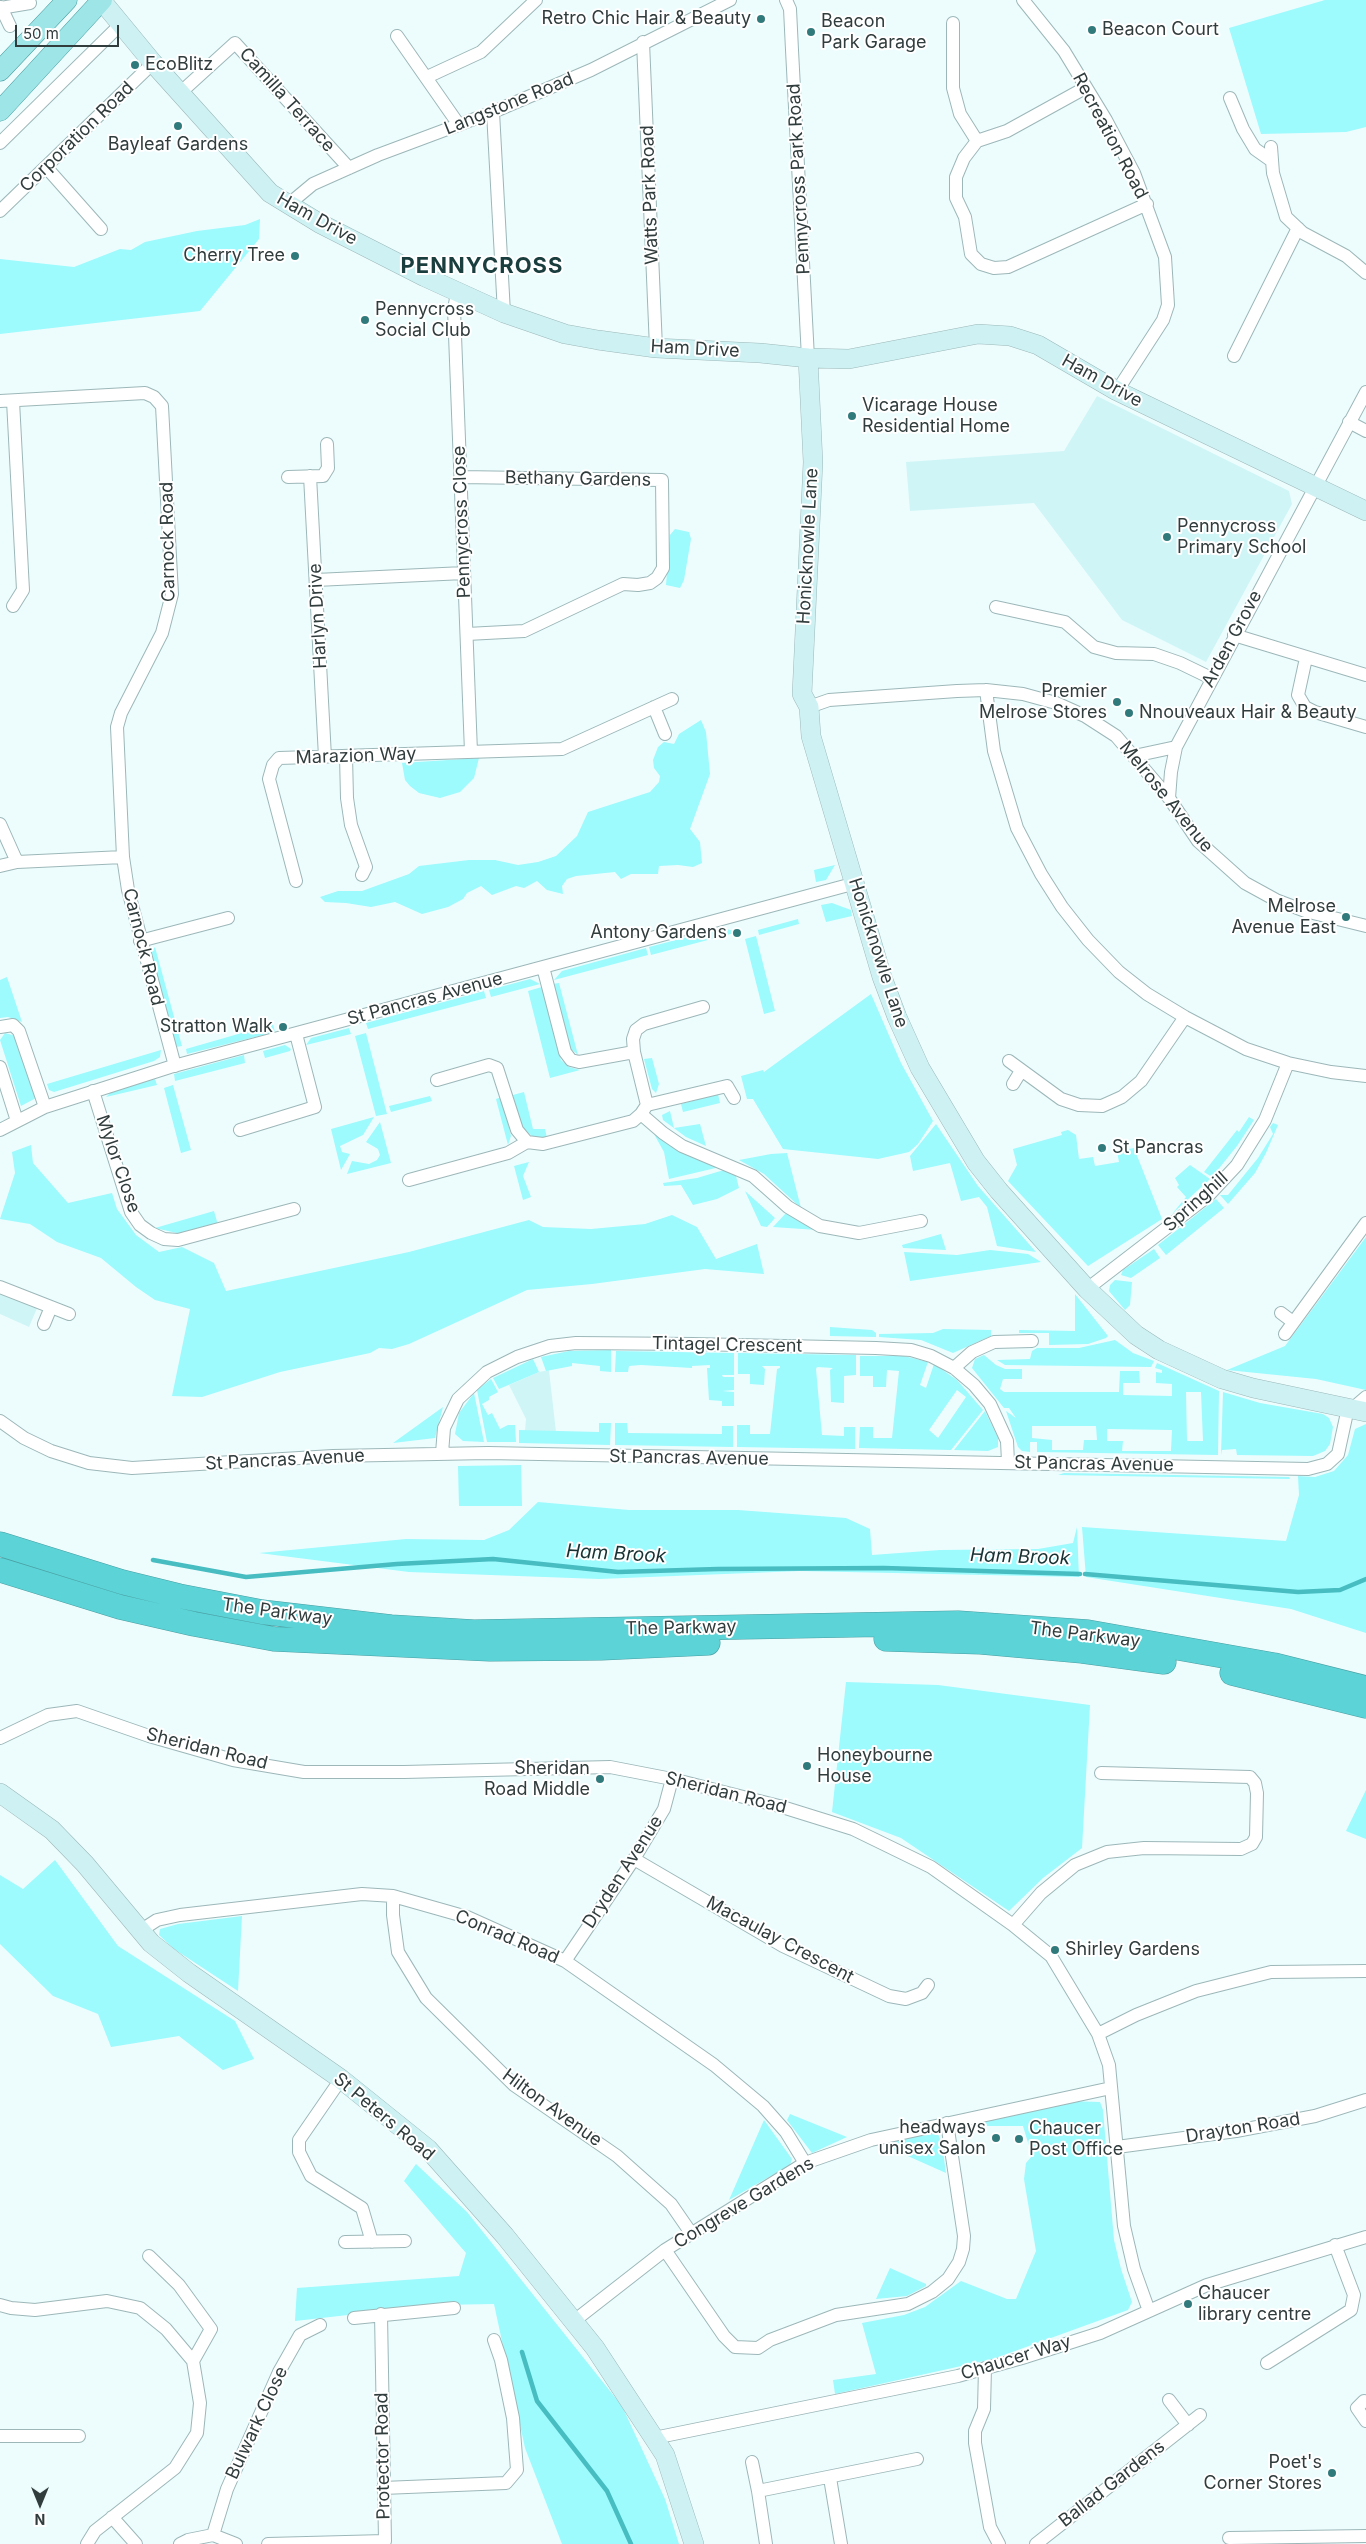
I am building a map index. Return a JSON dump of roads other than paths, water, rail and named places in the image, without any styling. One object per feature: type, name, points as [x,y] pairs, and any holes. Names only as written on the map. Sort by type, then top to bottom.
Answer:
[{"type":"highway","name":"The Parkway","points":[[0,1544],[122,1582],[179,1596],[262,1612],[391,1627],[474,1632],[958,1623],[1088,1632],[1274,1665],[1366,1688]]},
{"type":"highway","name":"The Parkway","points":[[0,1570],[120,1607],[194,1624],[274,1639],[490,1649],[601,1648],[860,1639],[980,1642],[1092,1652],[1233,1673],[1366,1706]]},
{"type":"main road","points":[[0,71],[67,0]]},
{"type":"main road","points":[[0,111],[102,0]]},
{"type":"street","name":"Ham Drive","points":[[102,0],[153,62],[270,193],[319,222],[457,293],[504,313],[565,334],[656,348],[760,353],[808,358],[849,359],[978,334],[1010,336],[1038,345],[1117,391],[1366,511]]},
{"type":"street","points":[[428,77],[481,52],[497,40],[536,0]]},
{"type":"street","name":"Langstone Road","points":[[289,204],[313,184],[592,70],[643,42],[730,0]]},
{"type":"street","name":"Pennycross Park Road","points":[[786,0],[790,9],[808,358]]},
{"type":"street","name":"Recreation Road","points":[[1023,0],[1064,51],[1114,135],[1147,204],[1165,257],[1168,305],[1163,320],[1117,391]]},
{"type":"street","points":[[10,26],[1,8],[30,3]]},
{"type":"street","points":[[953,23],[954,88],[960,114],[977,141]]},
{"type":"street","points":[[0,143],[121,24]]},
{"type":"street","points":[[397,36],[428,77],[460,125]]},
{"type":"street","name":"Watts Park Road","points":[[643,42],[656,348]]},
{"type":"street","name":"Camilla Terrace","points":[[180,93],[235,43],[349,168]]},
{"type":"street","name":"Corporation Road","points":[[0,211],[153,62]]},
{"type":"street","points":[[1085,88],[1007,131],[977,141],[964,158],[956,177],[956,198],[965,216],[971,254],[980,264],[994,268],[1008,267],[1147,204]]},
{"type":"street","points":[[1230,98],[1254,149],[1272,161]]},
{"type":"street","points":[[493,112],[504,313]]},
{"type":"street","points":[[1271,147],[1278,196],[1286,217],[1303,233],[1346,256],[1366,273]]},
{"type":"street","points":[[46,167],[101,229]]},
{"type":"street","points":[[1234,356],[1298,228]]},
{"type":"street","name":"Pennycross Close","points":[[457,293],[454,309],[470,752]]},
{"type":"street","name":"Honicknowle Lane","points":[[808,358],[813,462],[802,694],[809,707],[811,736],[842,844],[856,883],[882,977],[897,1018],[916,1060],[976,1162],[999,1191],[1087,1289],[1146,1342],[1192,1366],[1253,1388],[1358,1406]]},
{"type":"street","name":"Arden Grove","points":[[1169,798],[1176,746],[1366,392]]},
{"type":"street","name":"Carnock Road","points":[[0,401],[145,393],[154,397],[162,406],[172,594],[162,633],[120,713],[117,727],[123,857],[128,890],[140,941],[175,1066]]},
{"type":"street","points":[[13,401],[23,590],[13,606]]},
{"type":"street","points":[[1349,422],[1366,432]]},
{"type":"street","points":[[288,477],[323,476],[328,468],[327,444]]},
{"type":"street","name":"Harlyn Drive","points":[[310,476],[325,757]]},
{"type":"street","name":"Bethany Gardens","points":[[460,477],[662,480],[663,568],[657,578],[645,584],[623,584],[524,631],[467,634]]},
{"type":"street","points":[[316,580],[464,573]]},
{"type":"street","points":[[996,607],[1065,622],[1094,647],[1116,653],[1154,654],[1180,662],[1212,678]]},
{"type":"street","points":[[1234,635],[1366,675]]},
{"type":"street","points":[[1306,658],[1298,695],[1305,707],[1315,712],[1366,727]]},
{"type":"street","points":[[986,690],[988,720],[1002,785],[1017,828],[1040,874],[1062,907],[1088,940],[1119,972],[1147,994],[1185,1017],[1246,1049],[1288,1063],[1331,1072],[1366,1076]]},
{"type":"street","name":"Melrose Avenue","points":[[809,707],[829,700],[986,690],[1024,694],[1056,703],[1085,716],[1116,736],[1169,798],[1198,841],[1245,883],[1276,900],[1305,911],[1366,926]]},
{"type":"street","name":"Marazion Way","points":[[296,881],[269,779],[273,765],[279,758],[562,749],[672,699]]},
{"type":"street","points":[[654,707],[666,734]]},
{"type":"street","points":[[1134,756],[1176,746]]},
{"type":"street","points":[[346,756],[347,798],[351,825],[366,867],[362,875]]},
{"type":"street","points":[[0,824],[17,862]]},
{"type":"street","points":[[0,866],[17,862],[123,857]]},
{"type":"street","name":"St Pancras Avenue","points":[[0,1130],[45,1107],[175,1066],[856,883]]},
{"type":"street","points":[[140,941],[228,918]]},
{"type":"street","points":[[543,967],[565,1052],[571,1060],[579,1062],[634,1052]]},
{"type":"street","points":[[703,1007],[644,1024],[636,1030],[633,1039],[644,1110],[663,1133],[682,1146],[753,1176],[788,1207],[820,1226],[837,1231],[859,1233],[921,1222]]},
{"type":"street","points":[[1009,1061],[1021,1072],[1061,1099],[1079,1105],[1102,1106],[1122,1097],[1141,1081],[1185,1017]]},
{"type":"street","points":[[0,1027],[13,1025],[19,1031],[45,1107]]},
{"type":"street","points":[[240,1130],[315,1107],[296,1034]]},
{"type":"street","name":"Springhill","points":[[1087,1289],[1208,1196],[1237,1165],[1265,1120],[1288,1063]]},
{"type":"street","points":[[437,1080],[489,1065],[497,1068],[517,1130],[527,1142]]},
{"type":"street","points":[[0,1066],[17,1120]]},
{"type":"street","points":[[1013,1084],[1021,1072]]},
{"type":"street","points":[[409,1180],[508,1153],[527,1142],[543,1144],[633,1121],[644,1110],[727,1086],[734,1098]]},
{"type":"street","name":"Mylor Close","points":[[93,1091],[131,1212],[140,1224],[151,1233],[164,1239],[178,1240],[294,1210]]},
{"type":"street","points":[[1285,1334],[1366,1223]]},
{"type":"street","points":[[0,1287],[69,1314]]},
{"type":"street","points":[[44,1324],[51,1307]]},
{"type":"street","points":[[1281,1313],[1294,1322]]},
{"type":"street","points":[[954,1368],[972,1352],[994,1342],[1032,1341]]},
{"type":"street","name":"Tintagel Crescent","points":[[442,1453],[447,1418],[458,1399],[470,1386],[502,1364],[533,1350],[550,1346],[576,1343],[624,1343],[876,1348],[911,1350],[931,1356],[954,1368],[974,1385],[990,1404],[1007,1440],[1008,1462]]},
{"type":"street","name":"St Pancras Avenue","points":[[0,1421],[24,1438],[51,1451],[89,1463],[132,1468],[281,1459],[442,1453],[1318,1468],[1327,1464],[1338,1454],[1358,1406]]},
{"type":"street","name":"Sheridan Road","points":[[0,1738],[48,1715],[77,1710],[149,1736],[233,1760],[304,1772],[404,1772],[610,1767],[672,1779],[779,1806],[853,1829],[931,1867],[1013,1925],[1051,1956],[1098,2034],[1109,2065],[1124,2226],[1134,2269],[1149,2311]]},
{"type":"street","points":[[1013,1925],[1041,1894],[1075,1865],[1106,1852],[1144,1848],[1242,1849],[1252,1844],[1256,1837],[1257,1793],[1255,1784],[1250,1777],[1101,1773]]},
{"type":"street","name":"Dryden Avenue","points":[[565,1961],[634,1859],[664,1809],[672,1779]]},
{"type":"street","name":"St Peters Road","points":[[0,1793],[52,1830],[85,1864],[150,1943],[189,1973],[341,2079],[428,2149],[505,2236],[574,2321],[665,2454],[694,2544]]},
{"type":"street","name":"Macaulay Crescent","points":[[634,1859],[783,1946],[889,1996],[906,1999],[922,1993],[928,1985]]},
{"type":"street","name":"Conrad Road","points":[[140,1931],[157,1920],[180,1914],[362,1894],[393,1896],[467,1917],[565,1961],[714,2065],[763,2106],[786,2132],[805,2163]]},
{"type":"street","name":"Hilton Avenue","points":[[393,1896],[393,1916],[398,1952],[426,1998],[514,2085],[617,2156],[671,2204],[691,2233]]},
{"type":"street","points":[[1098,2034],[1136,2015],[1196,1991],[1271,1972],[1365,1970]]},
{"type":"street","points":[[341,2079],[300,2140],[299,2152],[311,2176],[362,2208],[372,2242]]},
{"type":"street","name":"Congreve Gardens","points":[[574,2321],[666,2250],[805,2163],[871,2140],[1111,2088]]},
{"type":"street","name":"Drayton Road","points":[[1118,2147],[1236,2131],[1298,2119],[1366,2100]]},
{"type":"street","points":[[666,2250],[724,2336],[735,2347],[758,2348],[770,2340],[836,2315],[908,2304],[932,2292],[948,2280],[959,2262],[963,2249],[964,2236],[947,2123]]},
{"type":"street","name":"Chaucer Way","points":[[654,2438],[955,2376],[985,2368],[1100,2333],[1207,2285],[1366,2237]]},
{"type":"street","points":[[345,2242],[405,2241]]},
{"type":"street","points":[[1267,2363],[1351,2310],[1354,2294],[1335,2245]]},
{"type":"street","points":[[149,2256],[179,2285],[211,2329],[193,2361]]},
{"type":"street","points":[[0,2305],[35,2310],[107,2301],[140,2308],[166,2329],[193,2361],[200,2403],[197,2434],[175,2468],[95,2531],[87,2544]]},
{"type":"street","points":[[354,2318],[454,2308]]},
{"type":"street","name":"Protector Road","points":[[268,2544],[385,2543],[382,2314]]},
{"type":"street","name":"Bulwark Close","points":[[213,2535],[227,2489],[279,2372],[300,2335],[320,2325]]},
{"type":"street","points":[[383,2488],[506,2483],[517,2470],[513,2418],[494,2340]]},
{"type":"street","points":[[985,2368],[986,2395],[984,2409],[975,2431],[975,2443],[990,2527],[999,2544]]},
{"type":"street","points":[[1169,2400],[1188,2425]]},
{"type":"street","points":[[1364,2401],[1357,2408],[1366,2421]]},
{"type":"street","name":"Ballad Gardens","points":[[1036,2544],[1200,2415]]},
{"type":"street","points":[[0,2436],[79,2436]]},
{"type":"street","points":[[758,2491],[917,2459]]},
{"type":"street","points":[[752,2462],[766,2544]]},
{"type":"street","points":[[830,2478],[841,2544]]},
{"type":"street","points":[[112,2517],[136,2544]]},
{"type":"street","points":[[180,2544],[188,2540],[213,2535],[236,2544]]},
{"type":"street","points":[[1229,2538],[1366,2536]]},
{"type":"waterway","name":"Ham Brook","points":[[153,1560],[246,1577],[397,1564],[493,1559],[618,1572],[884,1568],[1080,1574]]},
{"type":"waterway","name":"Ham Brook","points":[[1085,1574],[1298,1592],[1340,1590],[1366,1579]]},
{"type":"waterway","points":[[522,2352],[537,2401],[607,2491],[631,2544]]},
{"type":"place","name":"Retro Chic Hair & Beauty","points":[[761,19]]},
{"type":"place","name":"Beacon Court","points":[[1092,30]]},
{"type":"place","name":"Beacon Park Garage","points":[[811,32]]},
{"type":"place","name":"EcoBlitz","points":[[135,65]]},
{"type":"place","name":"Bayleaf Gardens","points":[[178,126]]},
{"type":"place","name":"Cherry Tree","points":[[295,256]]},
{"type":"place","name":"Pennycross Social Club","points":[[365,320]]},
{"type":"place","name":"Vicarage House Residential Home","points":[[852,416]]},
{"type":"place","name":"Pennycross Primary School","points":[[1167,537]]},
{"type":"place","name":"Premier Melrose Stores","points":[[1117,702]]},
{"type":"place","name":"Nnouveaux Hair & Beauty","points":[[1129,713]]},
{"type":"place","name":"Melrose Avenue East","points":[[1346,917]]},
{"type":"place","name":"Antony Gardens","points":[[737,933]]},
{"type":"place","name":"Stratton Walk","points":[[283,1027]]},
{"type":"place","name":"St Pancras","points":[[1102,1148]]},
{"type":"place","name":"Honeybourne House","points":[[807,1766]]},
{"type":"place","name":"Sheridan Road Middle","points":[[600,1779]]},
{"type":"place","name":"Shirley Gardens","points":[[1055,1950]]},
{"type":"place","name":"headways unisex Salon","points":[[996,2138]]},
{"type":"place","name":"Chaucer Post Office","points":[[1019,2139]]},
{"type":"place","name":"Chaucer library centre","points":[[1188,2304]]},
{"type":"place","name":"Poet's Corner Stores","points":[[1332,2473]]},
{"type":"district","name":"PENNYCROSS","points":[[482,266]]}]
